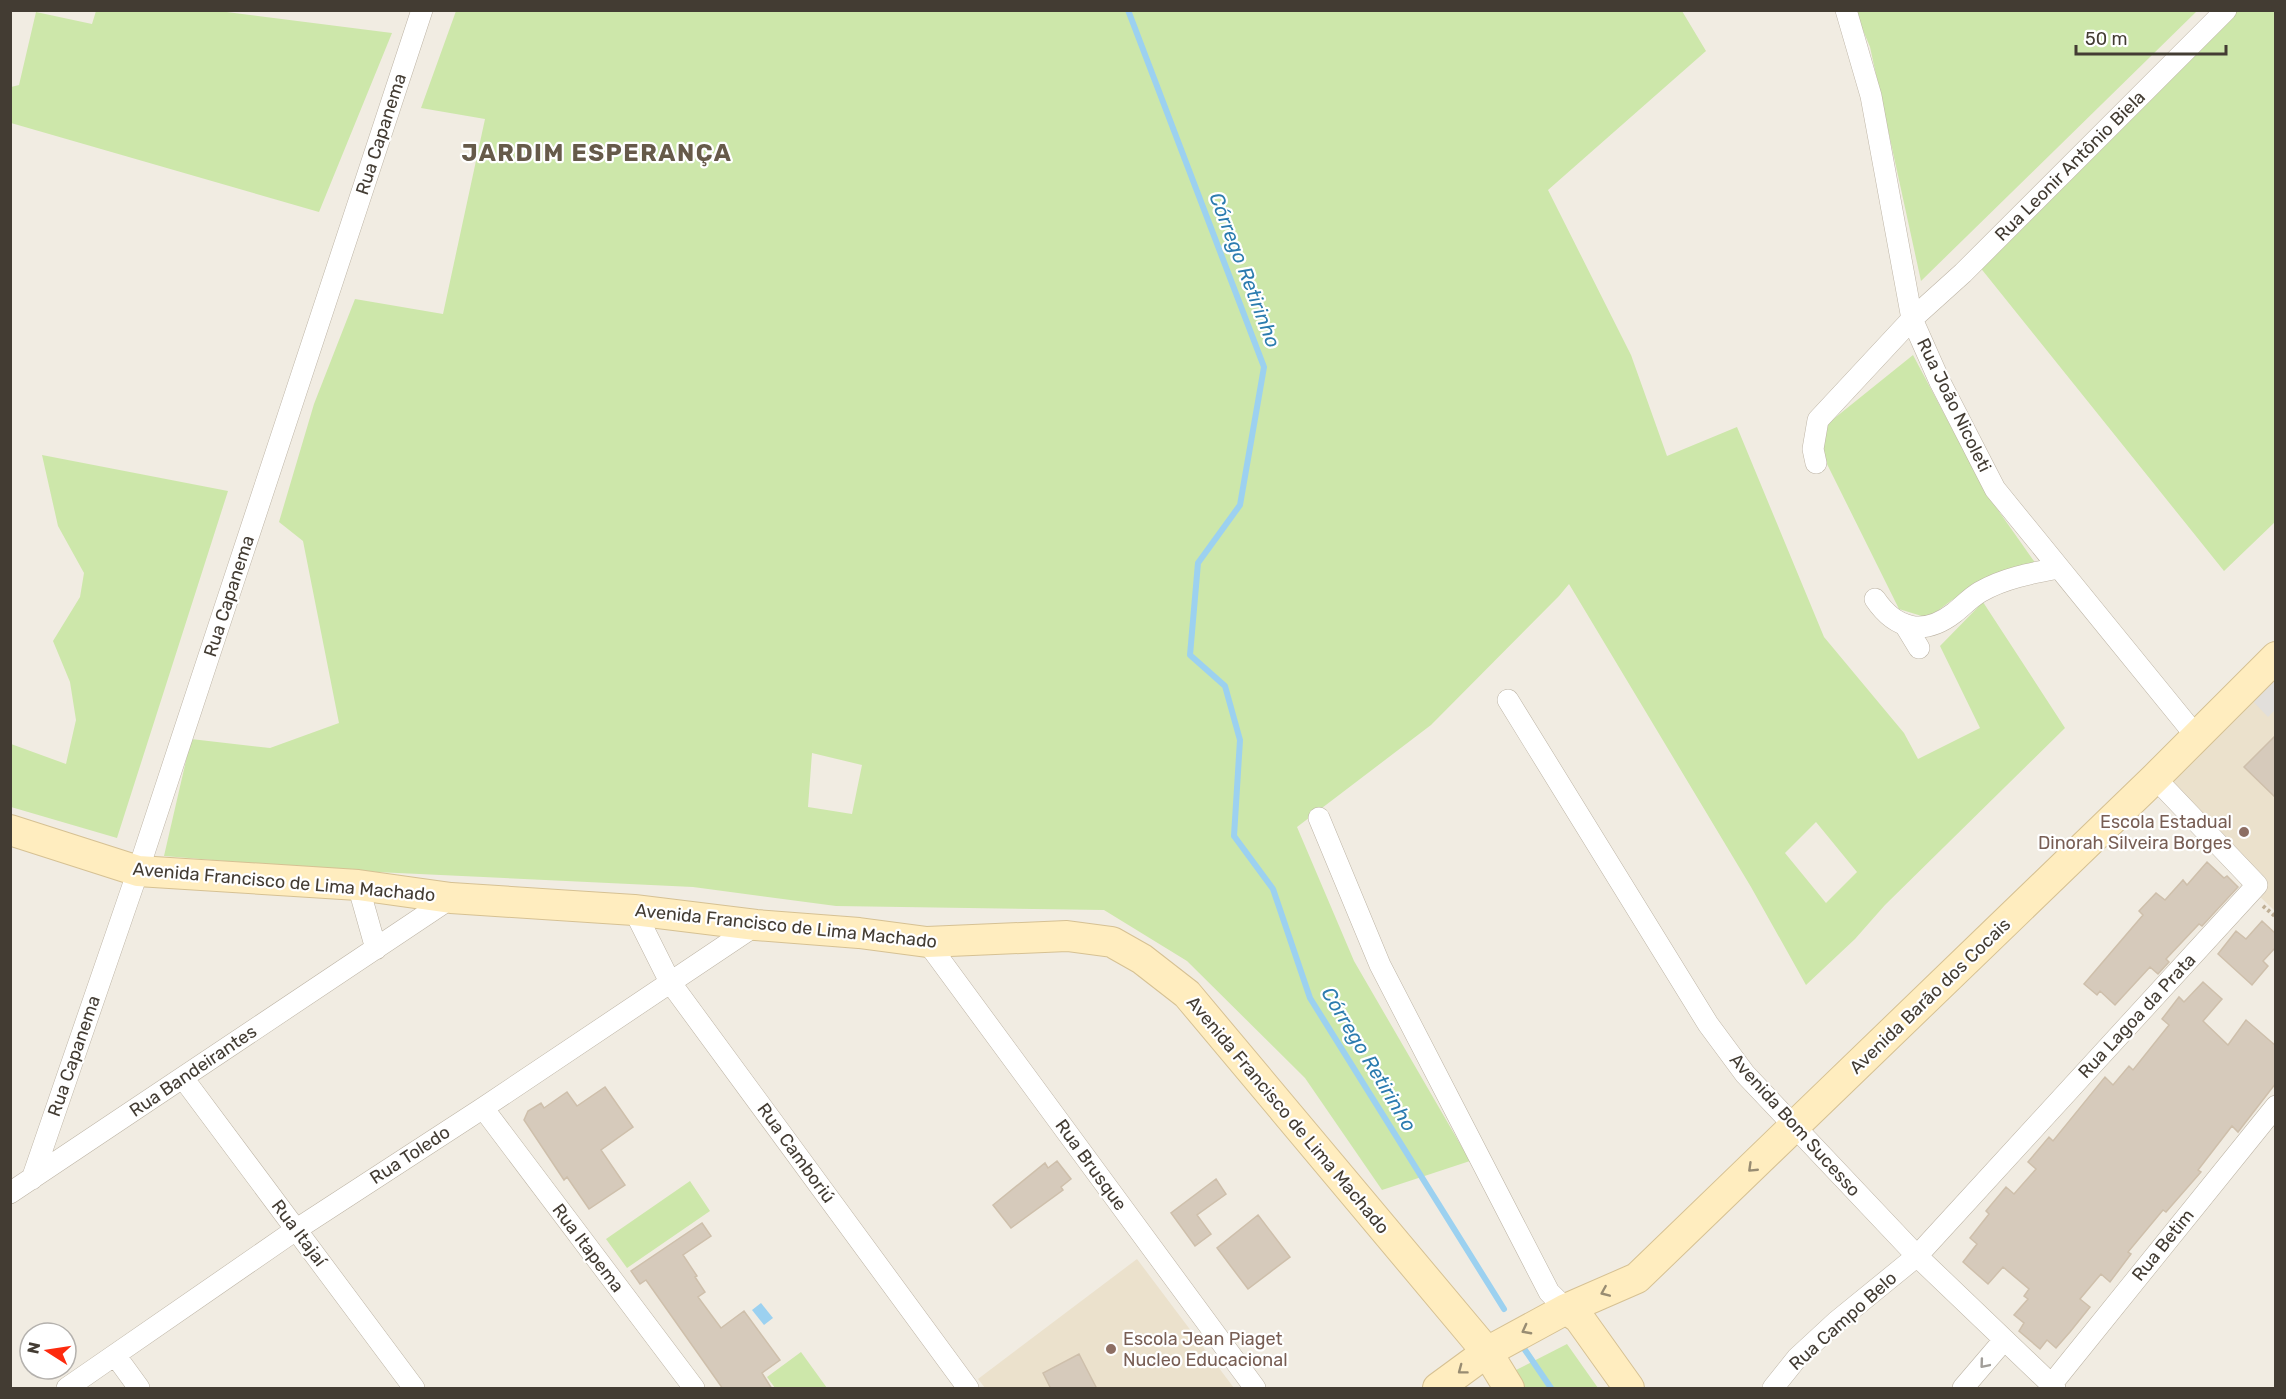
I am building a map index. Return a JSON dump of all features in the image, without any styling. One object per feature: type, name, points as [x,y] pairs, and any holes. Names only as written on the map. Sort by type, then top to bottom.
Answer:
[{"type":"street","name":"Rua Capanema","points":[[32,1179],[138,871],[422,10]]},
{"type":"street","name":"Rua João Nicoleti","points":[[1846,10],[1870,96],[1912,319],[1940,382],[1995,489],[2196,736]]},
{"type":"street","name":"Rua Leonir Antônio Biela","points":[[1816,463],[1813,449],[1818,420],[1912,319],[1963,273],[2226,10]]},
{"type":"street","points":[[1875,599],[1894,620],[1905,625],[1934,625],[1979,592],[2029,573],[2059,568]]},
{"type":"street","points":[[1905,625],[1919,648]]},
{"type":"street","name":"Avenida Barão dos Cocais","points":[[1438,1389],[1487,1352],[1566,1309],[1637,1278],[2155,778],[2276,657]]},
{"type":"street","name":"Avenida Bom Sucesso","points":[[1508,699],[1708,1024],[1745,1074],[1917,1256],[2053,1387]]},
{"type":"street","name":"Rua Lagoa da Prata","points":[[1917,1256],[2257,885],[2155,778]]},
{"type":"street","points":[[1319,818],[1380,965],[1549,1292],[1566,1309],[1580,1318],[1629,1389]]},
{"type":"street","name":"Avenida Francisco de Lima Machado","points":[[10,830],[138,871],[358,885],[451,898],[634,910],[927,942],[1067,936],[1112,942],[1142,959],[1187,994],[1487,1352],[1509,1389]]},
{"type":"street","points":[[358,885],[376,949]]},
{"type":"street","name":"Rua Bandeirantes","points":[[10,1193],[451,898]]},
{"type":"street","name":"Rua Camboriú","points":[[634,910],[670,982],[968,1389]]},
{"type":"street","name":"Rua Toledo","points":[[67,1389],[297,1229],[483,1108],[756,925]]},
{"type":"street","name":"Rua Brusque","points":[[927,942],[1255,1389]]},
{"type":"street","name":"Rua Itajaí","points":[[183,1078],[414,1389]]},
{"type":"street","name":"Rua Betim","points":[[2053,1387],[2276,1106]]},
{"type":"street","name":"Rua Itapema","points":[[483,1108],[694,1389]]},
{"type":"street","name":"Rua Campo Belo","points":[[1773,1389],[1797,1358],[1836,1322],[1917,1256]]},
{"type":"street","points":[[1963,1389],[2004,1340]]},
{"type":"street","points":[[115,1355],[139,1389]]},
{"type":"shaded area","name":"Escola Estadual Dinorah Silveira Borges","points":[[2275,666],[2275,911],[2257,894],[2163,778]]},
{"type":"shaded area","points":[[2275,666],[2275,710],[2268,717],[2247,695]]},
{"type":"shaded area","name":"Escola Jean Piaget Nucleo Educacional","points":[[1137,1259],[1234,1388],[985,1388],[978,1379]]},
{"type":"green space","points":[[96,11],[219,11],[392,33],[319,212],[11,123],[11,87],[19,85],[36,12],[92,24]]},
{"type":"green space","points":[[456,11],[1682,11],[1706,51],[1548,190],[1631,355],[1667,456],[1737,427],[1824,637],[1904,733],[1918,759],[1980,728],[1940,646],[1983,602],[2065,728],[1885,905],[1855,939],[1806,985],[1751,887],[1569,584],[1431,725],[1297,827],[1354,961],[1470,1161],[1382,1190],[1305,1078],[1187,961],[1104,910],[836,906],[693,887],[334,870],[164,856],[191,739],[270,748],[339,723],[303,541],[279,522],[314,404],[355,299],[443,314],[485,119],[421,108]],"holes":[[[812,753],[862,765],[852,814],[808,807]],[[1816,822],[1857,872],[1826,903],[1785,853]]]},
{"type":"green space","points":[[1855,11],[2197,11],[1921,281],[1870,47]]},
{"type":"green space","points":[[2237,11],[2275,11],[2275,522],[2224,571],[1979,266]]},
{"type":"green space","points":[[1913,355],[1986,493],[2036,564],[1952,600],[1928,618],[1899,609],[1826,462],[1822,447],[1826,425]]},
{"type":"green space","points":[[42,455],[228,491],[117,838],[11,807],[11,744],[66,764],[76,720],[70,682],[53,641],[80,597],[84,573],[58,526]]},
{"type":"green space","points":[[690,1181],[710,1211],[627,1268],[606,1239]]},
{"type":"green space","points":[[1567,1344],[1598,1388],[1524,1388],[1514,1371]]},
{"type":"green space","points":[[801,1352],[827,1388],[775,1388],[767,1377]]},
{"type":"water","points":[[761,1303],[773,1318],[764,1325],[752,1310]]},
{"type":"building","points":[[2276,735],[2276,798],[2244,767]]},
{"type":"building","points":[[2207,862],[2238,887],[2202,926],[2199,924],[2166,959],[2169,962],[2158,974],[2150,967],[2115,1005],[2100,991],[2097,995],[2084,984],[2143,915],[2139,911],[2156,893],[2165,900],[2183,880],[2187,885]]},
{"type":"building","points":[[2262,921],[2276,934],[2276,947],[2263,961],[2268,966],[2252,985],[2218,954],[2236,931],[2246,939]]},
{"type":"building","points":[[2203,982],[2222,999],[2203,1021],[2228,1045],[2246,1020],[2276,1046],[2276,1083],[2238,1132],[2232,1126],[2198,1170],[2201,1172],[2166,1212],[2163,1210],[2128,1252],[2131,1254],[2110,1282],[2101,1274],[2080,1299],[2090,1307],[2056,1348],[2047,1340],[2040,1349],[2019,1331],[2024,1323],[2014,1315],[2028,1299],[2024,1296],[2029,1289],[2003,1267],[1988,1284],[1963,1262],[1977,1244],[1970,1238],[1989,1214],[1986,1211],[2006,1187],[2014,1194],[2036,1169],[2028,1162],[2049,1137],[2053,1141],[2105,1077],[2113,1085],[2129,1066],[2133,1070],[2169,1025],[2162,1019],[2179,997],[2184,1002]]},
{"type":"building","points":[[605,1087],[633,1127],[601,1150],[625,1185],[589,1209],[567,1177],[564,1180],[524,1120],[528,1111],[541,1103],[544,1108],[567,1092],[577,1106]]},
{"type":"building","points":[[1057,1161],[1071,1179],[1061,1187],[1063,1190],[1011,1228],[993,1205],[1045,1163],[1048,1168]]},
{"type":"building","points":[[1216,1179],[1226,1194],[1197,1215],[1211,1234],[1195,1246],[1171,1213]]},
{"type":"building","points":[[1258,1215],[1290,1257],[1248,1289],[1217,1248]]},
{"type":"building","points":[[702,1223],[711,1236],[683,1255],[705,1292],[698,1297],[721,1328],[744,1311],[780,1360],[762,1373],[772,1389],[723,1389],[646,1280],[640,1284],[631,1271]]},
{"type":"building","points":[[1079,1354],[1097,1389],[1051,1389],[1043,1373]]},
{"type":"waterway","name":"Córrego Retirinho","points":[[1128,10],[1264,367],[1240,505],[1198,563],[1190,655],[1225,686],[1240,740],[1234,836],[1273,889],[1310,998],[1504,1309]]},
{"type":"waterway","points":[[1525,1350],[1551,1388]]},
{"type":"place","name":"Escola Estadual Dinorah Silveira Borges","points":[[2244,832]]},
{"type":"place","name":"Escola Jean Piaget Nucleo Educacional","points":[[1111,1349]]},
{"type":"district","name":"JARDIM ESPERANÇA","points":[[597,153]]}]
